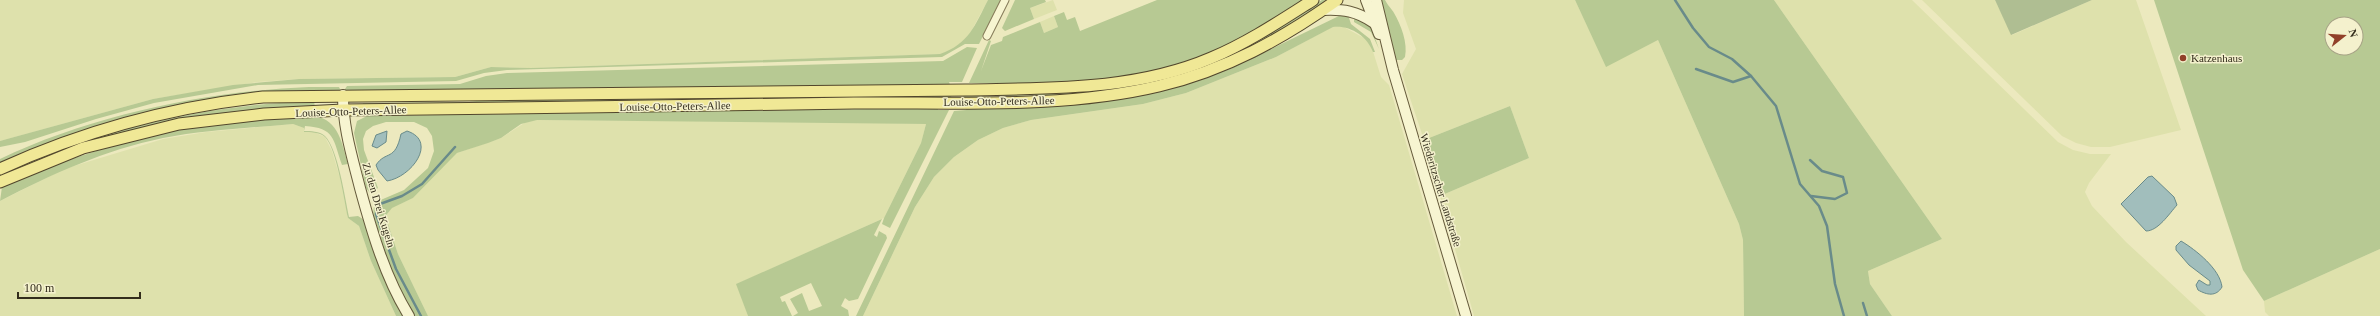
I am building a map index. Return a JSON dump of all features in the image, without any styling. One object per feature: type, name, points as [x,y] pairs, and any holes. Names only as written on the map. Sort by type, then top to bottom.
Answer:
[{"type":"main road","name":"Louise-Otto-Peters-Allee","points":[[0,169],[77,138],[174,111],[263,97],[961,90],[1097,85],[1166,72],[1210,58],[1235,47],[1313,0]]},
{"type":"main road","name":"Louise-Otto-Peters-Allee","points":[[0,182],[83,148],[179,124],[264,114],[343,110],[955,102],[1099,97],[1162,85],[1242,58],[1280,39],[1337,0]]},
{"type":"street","points":[[986,36],[1005,0]]},
{"type":"street","name":"Wiederitzscher Landstraße","points":[[1366,0],[1393,70]]},
{"type":"street","name":"Wiederitzscher Landstraße","points":[[1376,0],[1393,70],[1466,316]]},
{"type":"street","points":[[1323,10],[1351,11],[1362,14],[1374,22]]},
{"type":"street","name":"Zu den Drei Kugeln","points":[[343,95],[345,131],[371,224],[396,291],[409,316]]},
{"type":"green space","points":[[0,0],[988,0],[968,37],[954,49],[941,54],[531,68],[491,67],[455,77],[299,79],[257,82],[153,99],[0,141]]},
{"type":"green space","points":[[988,0],[1001,0],[979,44],[965,44],[942,57],[507,70],[484,73],[456,81],[258,85],[154,103],[96,119],[25,142],[0,147],[0,141],[153,99],[233,85],[299,79],[455,77],[491,67],[531,68],[940,54],[950,50],[965,39],[975,25]]},
{"type":"green space","points":[[1015,0],[1045,0],[1046,2],[1030,8],[1034,19],[1005,31],[1002,28]]},
{"type":"green space","points":[[1053,0],[1057,10],[1034,19],[1030,8]]},
{"type":"green space","points":[[1157,0],[1305,0],[1247,35],[1212,53],[1184,64],[1154,72],[1123,78],[1061,83],[969,83],[989,40],[991,41],[981,71],[991,45],[1002,41],[1003,37],[1040,22],[1044,33],[1058,27],[1054,16],[1064,12],[1067,20],[1075,17],[1080,31]]},
{"type":"green space","points":[[1322,0],[1327,0],[1243,53],[1165,81],[1086,94],[963,97],[964,95],[1064,93],[1126,87],[1293,19]]},
{"type":"green space","points":[[1381,0],[1385,0],[1394,13],[1405,40],[1406,52],[1405,57],[1402,60],[1396,60]]},
{"type":"green space","points":[[1404,0],[1575,0],[1606,66],[1658,40],[1739,224],[1743,240],[1744,316],[1474,316],[1440,196],[1529,158],[1510,106],[1424,140],[1402,74],[1416,49],[1403,13]]},
{"type":"green space","points":[[1575,0],[1774,0],[1942,239],[1868,271],[1870,284],[1892,316],[1744,316],[1743,240],[1739,224],[1658,40],[1606,67]]},
{"type":"green space","points":[[1774,0],[1912,0],[2058,142],[2073,150],[2090,154],[2111,154],[2089,183],[2085,192],[2092,206],[2126,242],[2206,316],[1892,316],[1870,284],[1868,271],[1942,239]]},
{"type":"green space","points":[[1922,0],[1995,0],[2012,35],[2092,0],[2136,0],[2181,130],[2110,147],[2091,147],[2076,143],[2062,136]]},
{"type":"green space","points":[[1995,0],[2092,0],[2011,35]]},
{"type":"green space","points":[[2154,0],[2380,0],[2380,249],[2264,301],[2243,270]]},
{"type":"green space","points":[[1343,14],[1348,15],[1351,24],[1370,39],[1375,52],[1373,52],[1367,41],[1352,30],[1333,27],[1276,57],[1186,93],[1143,104],[1031,120],[1003,128],[978,140],[954,157],[934,177],[915,207],[863,316],[856,316],[954,111],[966,110],[967,107],[1090,103],[1129,98],[1171,89],[1230,69]]},
{"type":"green space","points":[[1354,15],[1371,27],[1379,49],[1371,32],[1354,22]]},
{"type":"green space","points":[[1054,16],[1058,27],[1044,33],[1040,22]]},
{"type":"green space","points":[[1342,26],[1366,39],[1371,45],[1381,77],[1389,85],[1457,316],[863,316],[915,207],[934,177],[954,157],[978,140],[1003,128],[1031,120],[1143,104],[1186,93],[1276,57],[1332,27]]},
{"type":"green space","points":[[967,47],[977,48],[962,82],[949,82],[950,85],[548,90],[345,90],[347,86],[460,84],[486,76],[507,73],[943,61]]},
{"type":"green space","points":[[339,87],[341,91],[238,96],[0,165],[0,159],[36,143],[112,118],[151,108],[231,94],[270,89]]},
{"type":"green space","points":[[952,94],[951,97],[363,106],[363,103],[469,102],[485,100]]},
{"type":"green space","points":[[314,101],[315,107],[192,117],[152,125],[94,142],[0,178],[3,174],[78,144],[155,122],[234,108],[274,103]]},
{"type":"green space","points":[[1510,106],[1529,158],[1440,196],[1424,140]]},
{"type":"green space","points":[[938,108],[938,110],[949,110],[890,228],[882,224],[884,218],[921,143],[926,124],[537,120],[521,124],[501,138],[457,153],[413,198],[392,208],[387,214],[387,221],[398,254],[428,316],[414,316],[386,259],[379,241],[373,211],[376,202],[404,190],[428,168],[434,151],[432,136],[427,128],[414,122],[386,122],[373,126],[366,131],[363,139],[364,150],[378,188],[370,193],[366,188],[354,133],[357,121],[367,116]]},
{"type":"green space","points":[[315,116],[323,118],[329,122],[338,134],[348,164],[342,165],[334,142],[328,132],[315,127],[305,126],[304,131],[304,128],[293,124],[179,135],[141,143],[100,156],[59,172],[0,201],[2,187],[77,157],[155,135],[234,121],[274,117]]},
{"type":"green space","points":[[529,120],[856,122],[926,124],[921,143],[884,218],[737,284],[748,316],[428,316],[398,254],[387,221],[387,214],[391,208],[413,198],[457,153],[501,138]]},
{"type":"green space","points":[[293,124],[304,128],[304,132],[314,132],[325,137],[332,151],[340,178],[348,218],[359,226],[371,261],[396,316],[0,316],[0,201],[64,169],[163,139],[206,132]]},
{"type":"green space","points":[[304,131],[320,133],[325,136],[330,142],[337,162],[349,217],[358,216],[366,221],[405,316],[396,316],[371,261],[359,226],[348,218],[336,163],[329,143],[323,135]]},
{"type":"green space","points":[[882,219],[874,235],[877,237],[879,231],[886,235],[887,238],[858,299],[849,301],[845,298],[841,306],[848,310],[849,316],[793,316],[798,313],[790,299],[802,293],[809,311],[822,306],[811,283],[780,297],[782,302],[785,301],[792,316],[748,316],[736,284]]},
{"type":"green space","points":[[2380,249],[2380,316],[2269,316],[2265,312],[2264,301]]},
{"type":"water","points":[[387,131],[386,142],[377,148],[372,146],[376,135]]},
{"type":"water","points":[[407,131],[416,136],[420,142],[421,150],[418,158],[405,173],[387,181],[376,165],[396,149],[401,134]]},
{"type":"water","points":[[2152,176],[2174,197],[2177,205],[2159,225],[2146,231],[2121,204],[2148,177]]},
{"type":"water","points":[[2181,241],[2200,255],[2217,273],[2222,287],[2220,290],[2214,294],[2208,294],[2198,290],[2196,285],[2199,280],[2207,285],[2210,285],[2210,281],[2189,265],[2176,250],[2176,246]]},
{"type":"waterway","points":[[1675,0],[1693,28],[1709,47],[1732,59],[1751,76],[1776,106],[1800,184],[1819,206],[1827,226],[1835,284],[1844,316]]},
{"type":"waterway","points":[[1696,69],[1733,82],[1751,76]]},
{"type":"waterway","points":[[421,316],[396,269],[376,214],[380,204],[402,196],[422,184],[455,147]]},
{"type":"waterway","points":[[1810,160],[1822,171],[1843,177],[1847,193],[1835,199],[1811,196]]},
{"type":"waterway","points":[[1863,303],[1867,316]]},
{"type":"place","name":"Katzenhaus","points":[[2183,58]]}]
